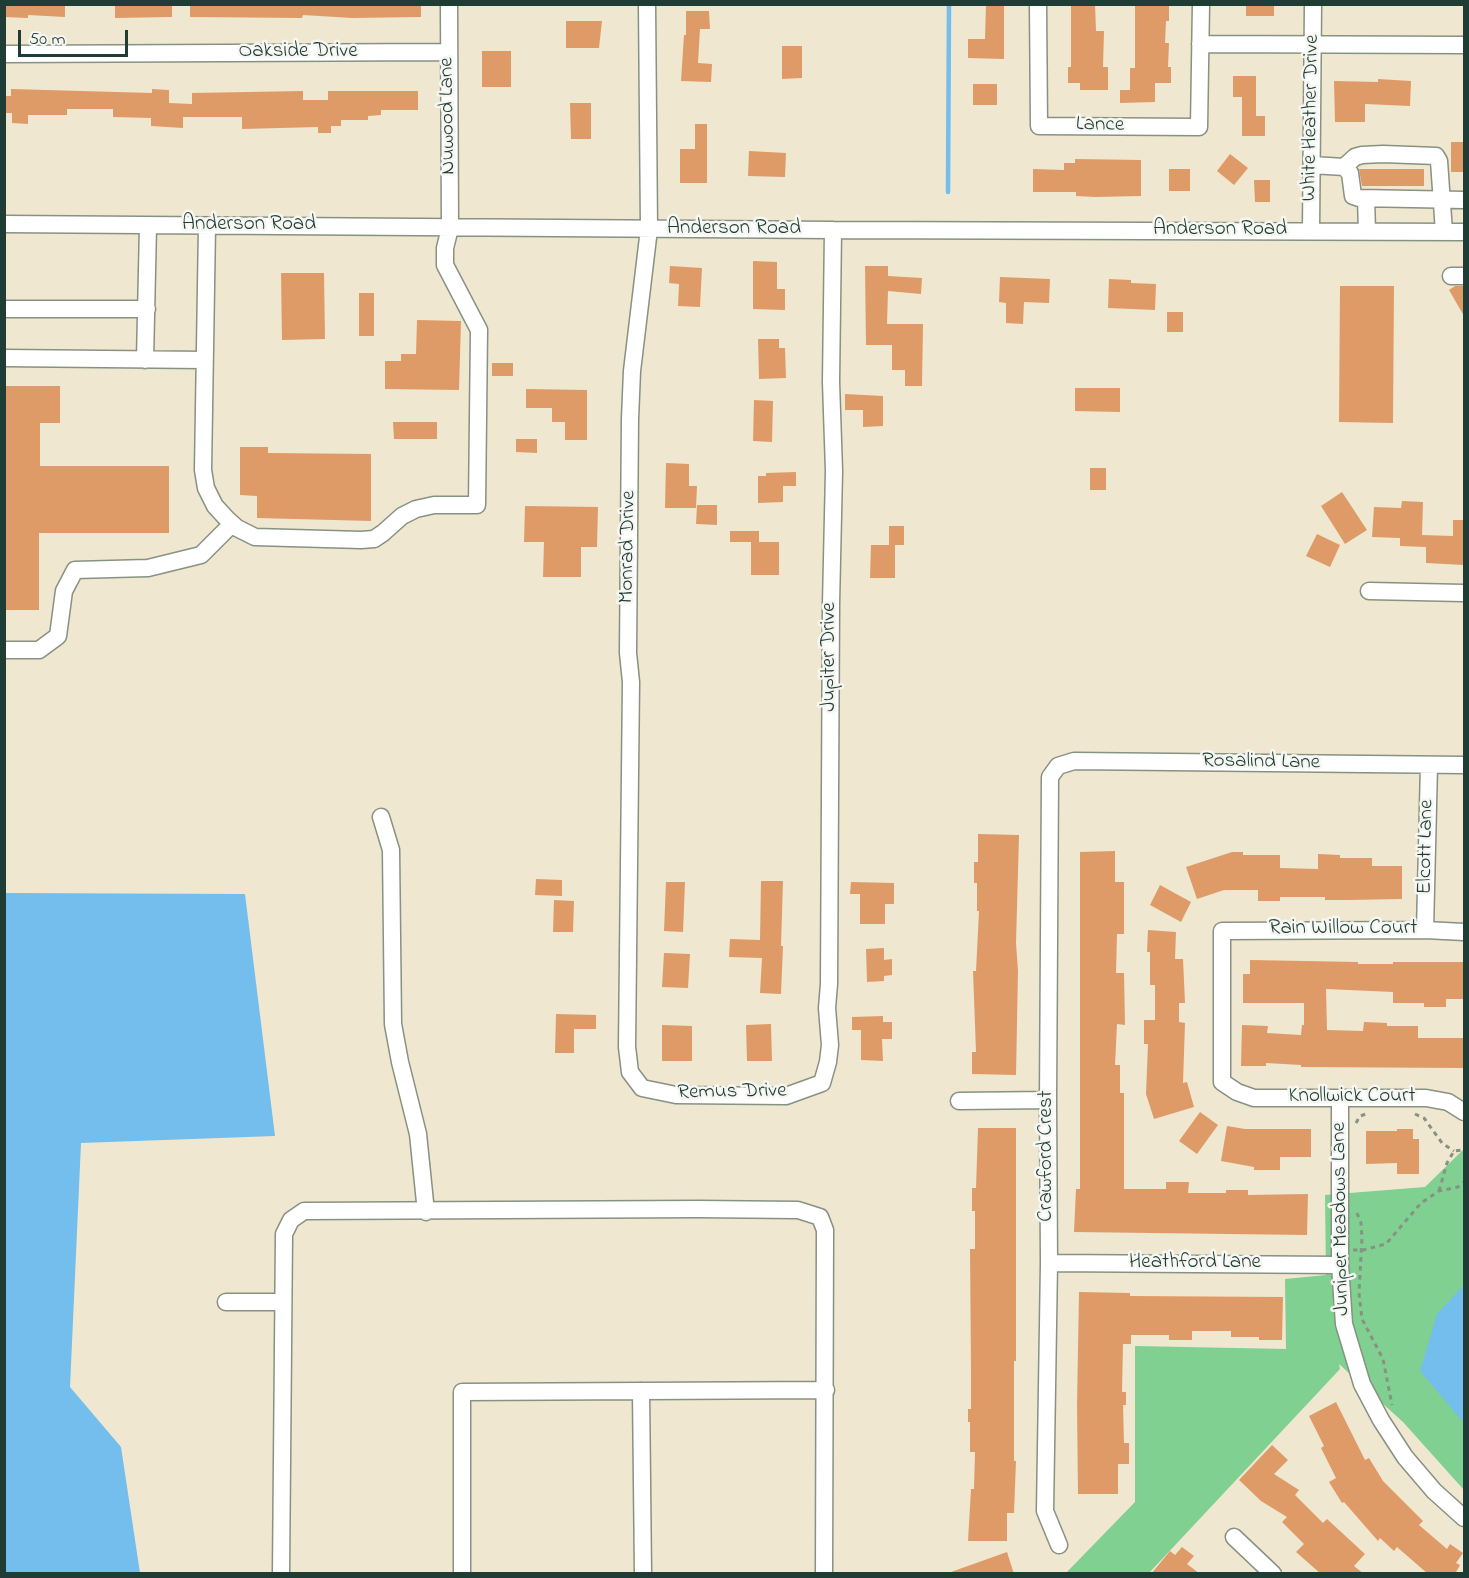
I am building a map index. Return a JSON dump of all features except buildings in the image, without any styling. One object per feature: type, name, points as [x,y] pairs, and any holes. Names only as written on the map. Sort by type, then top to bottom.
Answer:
[{"type":"street","name":"Nuwood Lane","points":[[232,524],[255,537],[374,539],[402,516],[416,509],[434,505],[477,505],[479,330],[445,265],[445,248],[450,228],[449,4]]},
{"type":"street","name":"Monrad Drive","points":[[641,1087],[630,1072],[627,1047],[631,682],[628,653],[632,383],[648,229],[647,4]]},
{"type":"street","name":"Lance","points":[[1038,4],[1039,126],[1199,127],[1200,44]]},
{"type":"street","points":[[1201,4],[1200,44],[1464,45]]},
{"type":"street","name":"White Heather Drive","points":[[1311,231],[1313,4]]},
{"type":"street","name":"Oakside Drive","points":[[4,54],[448,52]]},
{"type":"street","points":[[1344,167],[1355,157],[1362,155],[1436,156],[1439,161],[1444,232]]},
{"type":"street","points":[[1312,165],[1344,167],[1350,173],[1353,196],[1366,199],[1464,200]]},
{"type":"street","points":[[1366,199],[1366,231]]},
{"type":"street","name":"Anderson Road","points":[[4,224],[1464,232]]},
{"type":"street","points":[[145,360],[147,226]]},
{"type":"street","points":[[4,650],[39,650],[58,636],[64,591],[75,570],[148,568],[201,555],[232,524],[215,506],[206,488],[203,470],[207,226]]},
{"type":"street","name":"Jupiter Drive","points":[[822,1083],[828,1062],[830,1036],[827,1008],[830,984],[831,604],[834,471],[831,382],[833,230]]},
{"type":"street","points":[[4,309],[147,309]]},
{"type":"street","points":[[4,358],[204,360]]},
{"type":"street","points":[[1369,591],[1464,593]]},
{"type":"street","name":"Rosalind Lane","points":[[1058,766],[1074,761],[1464,765]]},
{"type":"street","name":"Elcott Lane","points":[[1425,930],[1430,765]]},
{"type":"street","name":"Crawford Crest","points":[[1058,766],[1050,777],[1048,1100],[1050,1263],[1045,1511],[1059,1545]]},
{"type":"street","points":[[381,817],[391,850],[393,1024],[399,1062],[418,1134],[426,1212]]},
{"type":"street","name":"Rain Willow Court","points":[[1237,1092],[1222,1082],[1222,931],[1425,930],[1464,932]]},
{"type":"street","name":"Remus Drive","points":[[641,1087],[676,1095],[786,1096],[822,1083]]},
{"type":"street","name":"Knollwick Court","points":[[1237,1092],[1254,1098],[1426,1098],[1448,1102],[1464,1112]]},
{"type":"street","name":"Juniper Meadows Lane","points":[[1340,1098],[1340,1258],[1344,1324],[1362,1384],[1381,1420],[1405,1457],[1434,1491],[1464,1518]]},
{"type":"street","points":[[959,1101],[1048,1100]]},
{"type":"street","points":[[281,1574],[284,1234],[291,1220],[304,1211],[787,1210],[798,1210],[820,1216],[825,1230],[824,1574]]},
{"type":"street","name":"Heathford Lane","points":[[1050,1263],[1340,1258]]},
{"type":"street","points":[[226,1302],[283,1302]]},
{"type":"street","points":[[462,1574],[462,1392],[826,1390]]},
{"type":"street","points":[[641,1391],[643,1574]]},
{"type":"street","points":[[1234,1537],[1274,1574]]},
{"type":"path","points":[[1355,1128],[1360,1116],[1374,1113]]},
{"type":"path","points":[[1406,1114],[1418,1114],[1424,1118],[1442,1143],[1454,1151],[1464,1150]]},
{"type":"path","points":[[1440,1191],[1447,1163],[1454,1151]]},
{"type":"path","points":[[1340,1258],[1386,1244],[1420,1203],[1440,1191],[1458,1187],[1464,1182]]},
{"type":"path","points":[[1354,1206],[1361,1223],[1363,1250],[1359,1293],[1362,1319],[1383,1359],[1393,1407]]},
{"type":"green space","points":[[1464,1149],[1464,1490],[1403,1422],[1339,1364],[1340,1369],[1149,1573],[1065,1574],[1135,1502],[1135,1346],[1286,1349],[1285,1279],[1326,1275],[1325,1195],[1425,1187]]},
{"type":"water","points":[[5,893],[245,894],[275,1136],[81,1143],[70,1387],[121,1447],[140,1573],[5,1573]]},
{"type":"water","points":[[1464,1285],[1464,1423],[1420,1371],[1437,1314]]},
{"type":"waterway","points":[[948,192],[949,4]]}]
